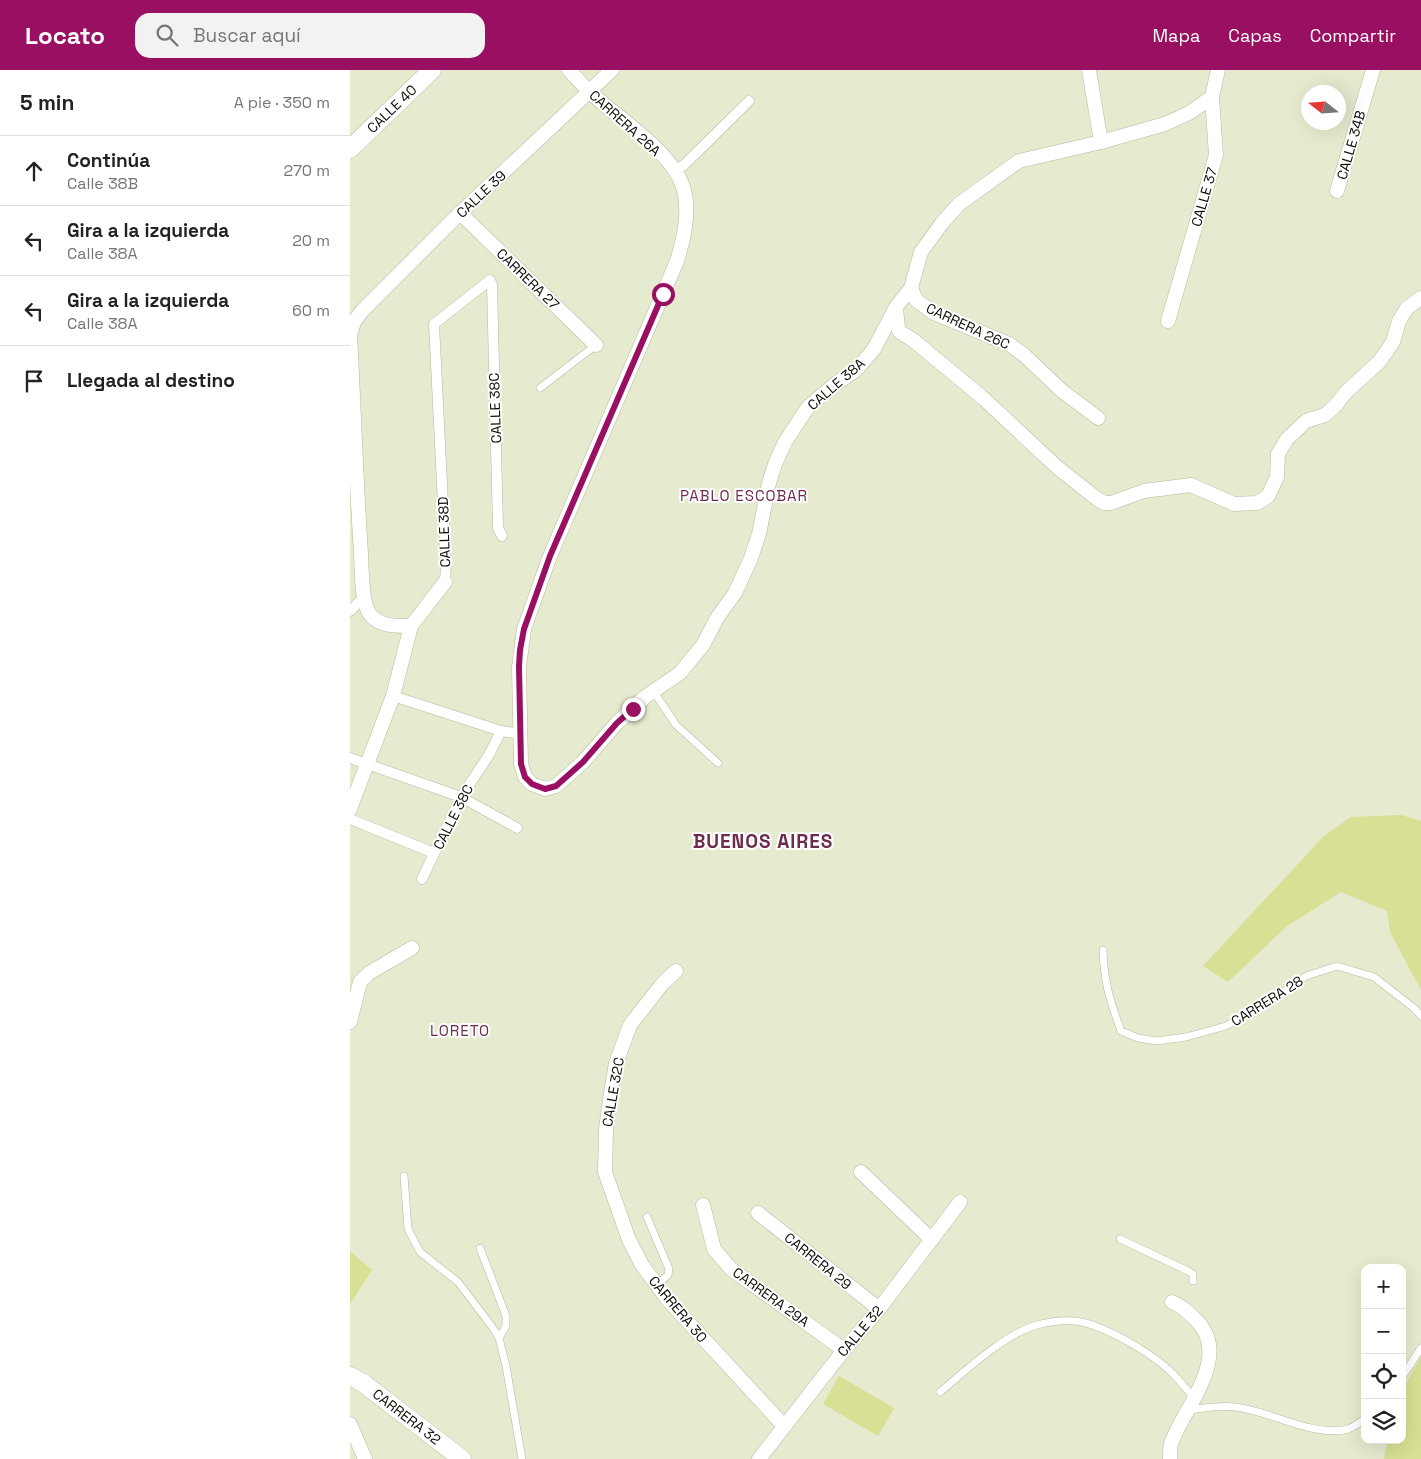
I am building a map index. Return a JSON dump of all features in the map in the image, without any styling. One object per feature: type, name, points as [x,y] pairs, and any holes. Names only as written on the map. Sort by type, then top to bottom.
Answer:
[{"type":"street","name":"CALLE 40","points":[[350,149],[432,70]]},
{"type":"street","name":"CARRERA 26A","points":[[532,784],[525,777],[521,764],[519,666],[524,629],[550,556],[677,261],[685,234],[686,207],[684,189],[676,170],[653,145],[589,92],[569,70]]},
{"type":"street","name":"CALLE 39","points":[[354,516],[350,335],[354,322],[362,311],[460,213],[612,70]]},
{"type":"street","points":[[1089,70],[1101,142]]},
{"type":"street","name":"CALLE 37","points":[[1168,321],[1216,155],[1212,97],[1218,70]]},
{"type":"street","name":"CALLE 34B","points":[[1337,191],[1373,70]]},
{"type":"street","name":"CALLE 38A","points":[[532,784],[545,789],[556,786],[583,762],[617,723],[644,697],[680,673],[702,645],[717,618],[735,593],[751,558],[759,534],[775,464],[793,430],[808,407],[834,385],[856,370],[877,343],[896,307],[911,288],[921,252],[942,223],[960,204],[1019,161],[1101,142],[1165,124],[1189,113],[1212,97]]},
{"type":"street","points":[[676,170],[684,165],[750,101]]},
{"type":"street","name":"CARRERA 27","points":[[460,213],[596,345]]},
{"type":"street","name":"CALLE 38C","points":[[434,324],[490,280],[492,295],[498,528],[502,536]]},
{"type":"street","name":"CARRERA 26C","points":[[911,288],[916,300],[934,313],[1008,344],[1024,355],[1062,391],[1098,418]]},
{"type":"street","points":[[896,307],[900,332],[913,340],[983,398],[1058,468],[1104,503],[1111,503],[1144,491],[1191,485],[1234,504],[1257,503],[1268,496],[1277,477],[1278,454],[1287,439],[1306,421],[1325,415],[1336,406],[1346,392],[1379,362],[1393,342],[1398,321],[1407,308],[1421,298]]},
{"type":"street","name":"CALLE 38D","points":[[350,809],[393,696],[411,626],[445,582],[446,564],[434,324]]},
{"type":"street","points":[[354,516],[364,597],[369,612],[378,622],[411,626]]},
{"type":"street","points":[[350,611],[364,597]]},
{"type":"street","points":[[393,696],[501,731],[521,734]]},
{"type":"street","name":"CALLE 38C","points":[[422,879],[461,797],[489,755],[501,731]]},
{"type":"street","points":[[350,758],[461,797],[518,828]]},
{"type":"street","points":[[350,819],[434,853]]},
{"type":"street","points":[[350,1022],[360,982],[369,973],[412,948]]},
{"type":"street","name":"CALLE 32C","points":[[605,1172],[606,1129],[616,1063],[630,1025],[663,983],[676,971]]},
{"type":"street","name":"CARRERA 30","points":[[605,1172],[629,1240],[642,1264],[668,1300],[784,1426]]},
{"type":"street","points":[[861,1172],[932,1240]]},
{"type":"street","name":"CALLE 32","points":[[759,1459],[844,1350],[879,1309],[960,1202]]},
{"type":"street","name":"CARRERA 29A","points":[[703,1205],[714,1249],[730,1269],[844,1350]]},
{"type":"street","name":"CARRERA 29","points":[[758,1212],[879,1309]]},
{"type":"street","points":[[1170,1459],[1171,1446],[1209,1364],[1206,1333],[1182,1306],[1172,1302]]},
{"type":"street","name":"CARRERA 32","points":[[350,1376],[363,1383],[462,1459]]},
{"type":"street","points":[[350,1424],[365,1459]]},
{"type":"lane","points":[[540,388],[596,345]]},
{"type":"lane","points":[[654,692],[676,725],[718,764]]},
{"type":"lane","name":"CARRERA 28","points":[[1103,950],[1104,972],[1109,997],[1121,1030],[1138,1038],[1157,1041],[1186,1037],[1226,1026],[1279,995],[1306,976],[1337,966],[1374,977],[1415,1009],[1421,1016]]},
{"type":"lane","points":[[404,1176],[408,1229],[420,1252],[458,1282],[499,1338],[506,1366],[522,1459]]},
{"type":"lane","points":[[647,1218],[669,1269],[668,1275],[657,1285]]},
{"type":"lane","points":[[1120,1239],[1188,1270],[1193,1274],[1193,1281]]},
{"type":"lane","points":[[480,1248],[506,1316],[506,1326],[499,1338]]},
{"type":"lane","points":[[940,1392],[1000,1345],[1023,1331],[1036,1325],[1075,1321],[1095,1326],[1151,1355],[1174,1374],[1194,1398]]},
{"type":"lane","points":[[1406,1371],[1421,1348]]},
{"type":"lane","points":[[1187,1411],[1211,1406],[1235,1407],[1265,1413],[1318,1430],[1349,1428],[1361,1421]]},
{"type":"green space","points":[[1401,815],[1421,821],[1421,990],[1390,932],[1387,911],[1341,892],[1287,926],[1228,982],[1203,966],[1323,837],[1351,817]]},
{"type":"green space","points":[[351,1252],[372,1270],[350,1304],[350,1254]]},
{"type":"green space","points":[[1421,1356],[1421,1459],[1384,1459],[1387,1444],[1406,1444],[1406,1384]]},
{"type":"green space","points":[[839,1376],[894,1408],[878,1436],[823,1404]]},
{"type":"district","name":"PABLO ESCOBAR","points":[[744,496]]},
{"type":"district","name":"BUENOS AIRES","points":[[763,841]]},
{"type":"district","name":"LORETO","points":[[460,1031]]},
{"type":"route","points":[[633,709],[617,723],[583,762],[556,786],[545,789],[532,784],[525,777],[521,764],[519,666],[524,629],[550,556],[663,294]]}]
